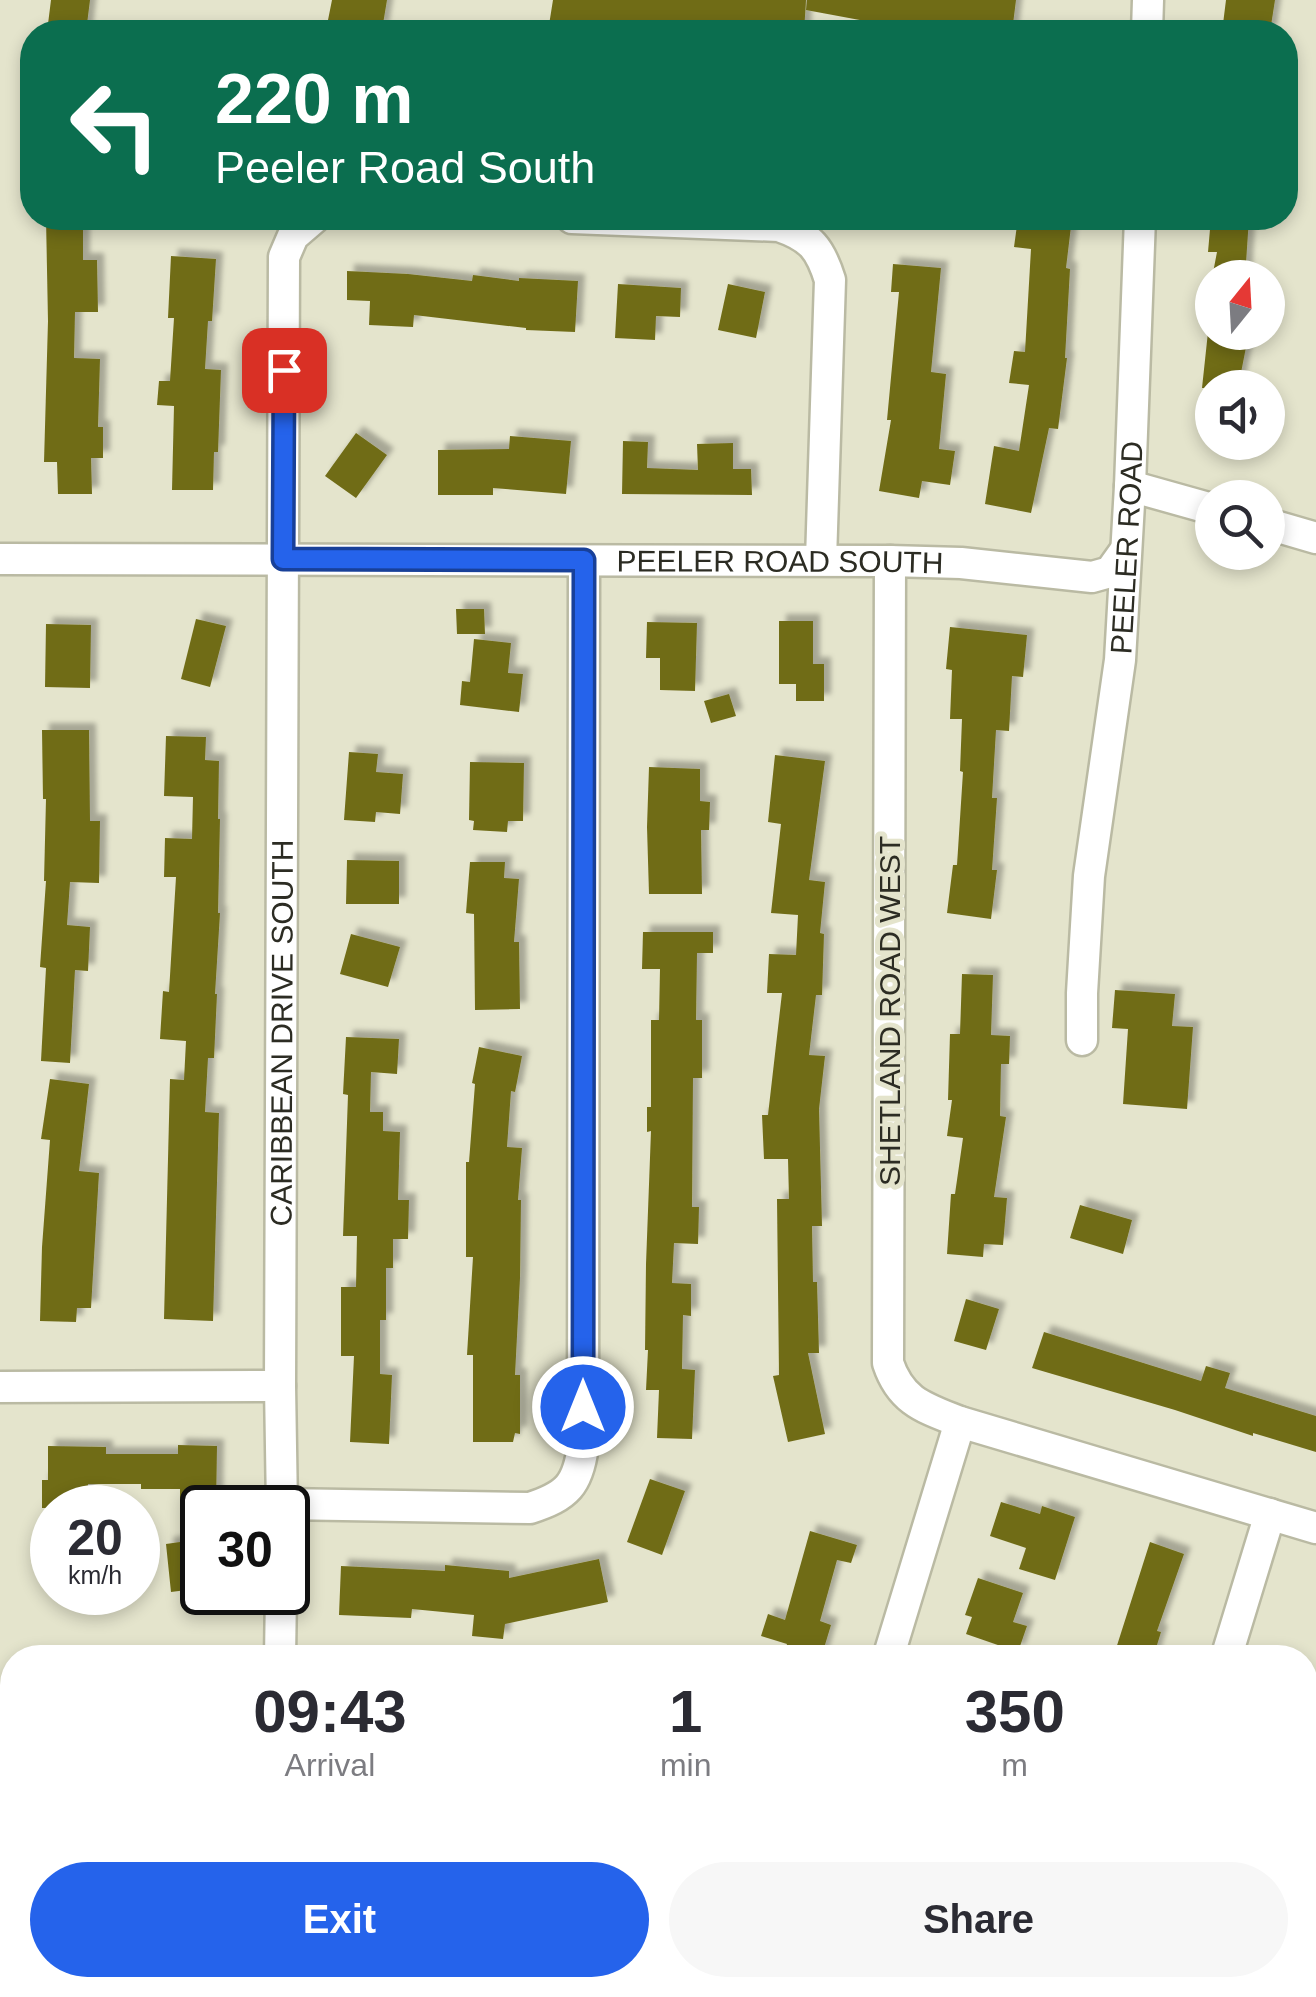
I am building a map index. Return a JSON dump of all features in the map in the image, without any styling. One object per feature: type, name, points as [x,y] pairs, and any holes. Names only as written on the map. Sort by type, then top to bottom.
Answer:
[{"type":"street","name":"CARIBBEAN DRIVE SOUTH","points":[[282,1485],[284,257],[300,230]]},
{"type":"street","points":[[791,230],[812,242],[824,260],[830,280],[821,560]]},
{"type":"street","name":"PEELER ROAD","points":[[1082,1040],[1089,876],[1120,660],[1140,230]]},
{"type":"street","points":[[1130,486],[1195,504]]},
{"type":"street","points":[[1285,529],[1316,538]]},
{"type":"street","name":"PEELER ROAD SOUTH","points":[[0,559],[890,561],[1092,577],[1110,572],[1125,551]]},
{"type":"street","points":[[310,1506],[530,1508],[554,1500],[570,1487],[580,1469],[584,560]]},
{"type":"street","name":"SHETLAND ROAD WEST","points":[[890,561],[888,1363],[893,1378],[919,1406],[960,1422],[1316,1528]]},
{"type":"street","points":[[0,1387],[280,1386]]},
{"type":"street","points":[[892,1645],[960,1422]]},
{"type":"street","points":[[1230,1645],[1270,1514]]},
{"type":"street","points":[[280,1645],[281,1615]]},
{"type":"building","points":[[51,0],[90,0],[88,20],[48,20]]},
{"type":"building","points":[[332,0],[387,0],[384,20],[328,20]]},
{"type":"building","points":[[553,0],[806,0],[805,20],[550,20]]},
{"type":"building","points":[[807,0],[1016,0],[1014,20],[860,20],[806,10]]},
{"type":"building","points":[[1226,0],[1275,0],[1272,20],[1224,20]]},
{"type":"building","points":[[46,230],[83,230],[83,260],[97,260],[98,312],[75,312],[74,358],[100,359],[98,427],[103,427],[103,458],[91,458],[92,494],[58,494],[57,462],[44,462]]},
{"type":"building","points":[[1016,230],[1071,230],[1066,268],[1070,269],[1067,358],[1058,429],[1049,428],[1031,513],[985,504],[994,446],[1019,451],[1029,385],[1009,383],[1014,351],[1025,352],[1031,249],[1014,247]]},
{"type":"building","points":[[1210,230],[1248,230],[1246,260],[1215,260],[1217,252],[1208,252]]},
{"type":"building","points":[[171,256],[216,259],[205,369],[221,370],[213,490],[172,490],[174,406],[157,405],[159,381],[170,381],[174,318],[168,318]]},
{"type":"building","points":[[893,264],[941,268],[931,372],[946,374],[939,449],[955,451],[950,485],[922,481],[919,498],[879,491],[891,420],[887,420],[899,292],[891,292]]},
{"type":"building","points":[[347,271],[472,281],[473,275],[519,281],[578,281],[575,332],[526,330],[414,315],[413,327],[369,325],[370,301],[347,300]]},
{"type":"building","points":[[618,284],[681,288],[680,317],[656,316],[655,340],[615,338]]},
{"type":"building","points":[[728,284],[765,292],[756,338],[718,330]]},
{"type":"building","points":[[1206,350],[1245,350],[1242,370],[1204,370]]},
{"type":"building","points":[[356,433],[387,455],[356,498],[325,476]]},
{"type":"building","points":[[510,436],[571,441],[566,494],[493,488],[493,495],[438,495],[438,450],[509,449]]},
{"type":"building","points":[[623,441],[648,442],[647,468],[698,470],[697,444],[733,443],[733,469],[751,469],[752,495],[622,494]]},
{"type":"building","points":[[456,609],[484,609],[485,634],[457,634]]},
{"type":"building","points":[[196,619],[226,626],[210,687],[181,679]]},
{"type":"building","points":[[779,621],[813,621],[813,664],[824,664],[824,701],[796,701],[796,684],[779,684]]},
{"type":"building","points":[[647,622],[697,623],[695,691],[660,690],[660,658],[646,658]]},
{"type":"building","points":[[46,624],[91,625],[90,688],[45,687]]},
{"type":"building","points":[[950,627],[1027,635],[1023,677],[1012,676],[1009,731],[996,730],[992,870],[997,870],[991,919],[947,913],[953,865],[957,865],[963,772],[962,719],[950,719],[952,670],[946,669]]},
{"type":"building","points":[[474,639],[511,643],[508,673],[523,674],[519,712],[460,705],[462,681],[470,682]]},
{"type":"building","points":[[729,694],[736,716],[711,723],[704,701]]},
{"type":"building","points":[[42,730],[89,730],[90,821],[100,821],[99,883],[70,882],[67,925],[90,927],[88,971],[75,970],[70,1063],[41,1061],[46,968],[40,967],[46,881]]},
{"type":"building","points":[[166,736],[206,737],[205,760],[219,761],[217,994],[214,1058],[208,1058],[205,1112],[219,1113],[213,1321],[164,1319],[170,1079],[184,1080],[186,1041],[160,1039],[163,991],[169,992],[176,877],[164,877],[165,838],[192,839],[193,797],[164,796]]},
{"type":"building","points":[[349,752],[378,754],[376,772],[403,774],[400,814],[376,812],[375,822],[344,820]]},
{"type":"building","points":[[775,755],[825,761],[809,880],[825,882],[820,933],[824,934],[822,995],[816,995],[809,1055],[825,1056],[819,1109],[822,1226],[812,1226],[819,1353],[808,1353],[825,1434],[788,1442],[773,1376],[779,1375],[777,1199],[789,1199],[788,1159],[764,1159],[762,1115],[768,1115],[782,993],[767,993],[769,954],[796,955],[798,915],[771,913],[781,824],[768,822]]},
{"type":"building","points":[[470,762],[524,763],[523,821],[508,821],[507,832],[473,830],[474,821],[469,820]]},
{"type":"building","points":[[649,767],[700,769],[700,801],[710,802],[709,830],[701,830],[702,894],[649,894]]},
{"type":"building","points":[[347,860],[399,861],[399,904],[346,904]]},
{"type":"building","points":[[470,862],[505,862],[504,878],[519,879],[514,942],[519,942],[520,1009],[475,1010],[474,914],[466,913]]},
{"type":"building","points":[[643,932],[713,932],[713,953],[697,953],[696,1020],[702,1020],[702,1078],[693,1078],[692,1207],[699,1207],[698,1244],[674,1243],[672,1283],[691,1284],[691,1316],[683,1315],[682,1369],[695,1370],[692,1439],[657,1438],[659,1390],[646,1390],[651,1131],[647,1132],[647,1107],[651,1107],[651,1020],[659,1020],[660,969],[642,969]]},
{"type":"building","points":[[351,934],[400,947],[388,987],[340,974]]},
{"type":"building","points":[[962,974],[993,975],[991,1035],[1010,1036],[1009,1064],[1001,1064],[1000,1116],[1006,1117],[994,1197],[1007,1198],[1003,1245],[984,1244],[983,1257],[947,1254],[951,1194],[955,1194],[963,1138],[947,1136],[952,1100],[948,1100],[950,1034],[960,1034]]},
{"type":"building","points":[[1115,990],[1175,994],[1172,1026],[1193,1027],[1187,1109],[1123,1104],[1128,1029],[1112,1028]]},
{"type":"building","points":[[346,1037],[399,1039],[397,1074],[371,1072],[370,1112],[383,1112],[383,1131],[400,1132],[398,1200],[409,1200],[408,1239],[393,1239],[393,1268],[386,1268],[386,1320],[380,1320],[380,1374],[392,1375],[389,1444],[350,1442],[354,1356],[341,1356],[341,1287],[356,1287],[357,1236],[343,1236]]},
{"type":"building","points":[[479,1047],[522,1056],[515,1092],[511,1091],[507,1147],[522,1148],[515,1375],[520,1375],[520,1434],[515,1433],[513,1442],[473,1442],[473,1355],[467,1355],[473,1257],[466,1257],[466,1162]]},
{"type":"building","points":[[50,1079],[89,1084],[79,1171],[99,1173],[91,1308],[77,1308],[76,1322],[40,1321],[50,1140],[41,1139]]},
{"type":"building","points":[[1080,1205],[1132,1220],[1123,1254],[1070,1238]]},
{"type":"building","points":[[966,1299],[999,1309],[986,1350],[954,1341]]},
{"type":"building","points":[[1044,1332],[1201,1381],[1206,1366],[1230,1373],[1225,1388],[1316,1416],[1316,1452],[1032,1368]]},
{"type":"building","points":[[178,1445],[217,1446],[216,1485],[160,1489],[160,1485],[141,1484],[42,1485],[42,1480],[48,1480],[48,1446],[106,1447],[106,1454],[178,1454]]},
{"type":"building","points":[[650,1479],[685,1491],[662,1555],[627,1542]]},
{"type":"building","points":[[1001,1502],[1040,1514],[1042,1506],[1075,1517],[1055,1580],[1019,1569],[1026,1548],[990,1536]]},
{"type":"building","points":[[810,1531],[857,1545],[851,1563],[837,1560],[820,1621],[831,1625],[825,1645],[787,1645],[761,1636],[768,1614],[785,1620]]},
{"type":"building","points":[[180,1542],[180,1591],[171,1592],[166,1544]]},
{"type":"building","points":[[1150,1542],[1184,1554],[1157,1631],[1161,1632],[1157,1645],[1117,1645]]},
{"type":"building","points":[[599,1559],[608,1602],[505,1624],[503,1639],[472,1636],[474,1615],[412,1609],[411,1618],[339,1615],[341,1566],[445,1571],[445,1565],[509,1571],[509,1578]]},
{"type":"building","points":[[978,1578],[1023,1593],[1013,1622],[1027,1626],[1020,1645],[998,1645],[966,1634],[972,1617],[965,1615]]},
{"type":"route","points":[[284,370],[283,559],[584,560],[583,1407]]}]
